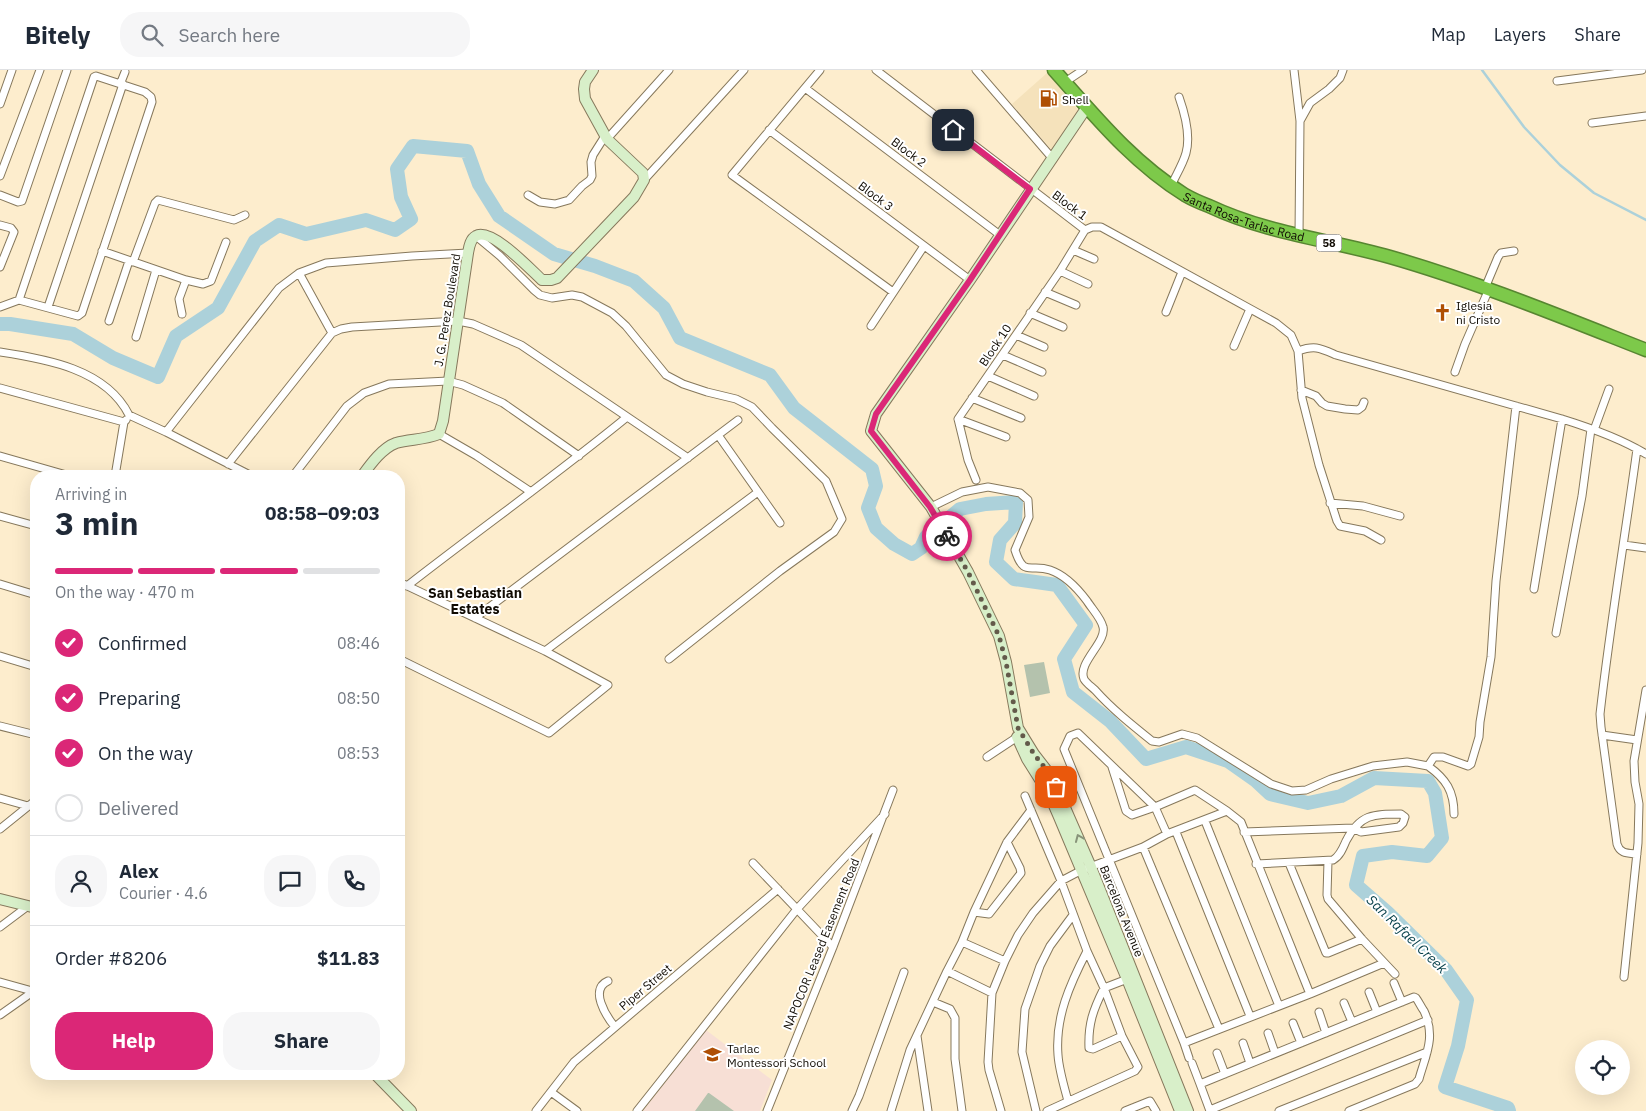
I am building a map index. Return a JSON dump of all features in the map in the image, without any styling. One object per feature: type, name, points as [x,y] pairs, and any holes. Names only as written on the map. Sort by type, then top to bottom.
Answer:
[{"type":"highway","name":"Santa Rosa-Tarlac Road","points":[[1055,70],[1119,143],[1151,172],[1186,196],[1228,215],[1278,232],[1389,257],[1437,271],[1646,350]]},
{"type":"street","points":[[0,104],[12,70]]},
{"type":"street","points":[[0,176],[40,70]]},
{"type":"street","points":[[0,195],[18,202],[22,201],[67,70]]},
{"type":"street","points":[[594,70],[585,82],[585,99],[606,138],[643,173],[644,180]]},
{"type":"street","points":[[528,195],[540,202],[555,204],[568,200],[590,180],[592,176],[591,162],[593,155],[606,138],[669,70]]},
{"type":"street","points":[[476,236],[482,234],[495,239],[542,280],[558,278],[634,197],[644,180],[744,70]]},
{"type":"street","points":[[820,70],[732,175],[893,292]]},
{"type":"street","name":"Block 1","points":[[876,70],[1085,230]]},
{"type":"street","points":[[976,70],[1053,159]]},
{"type":"street","points":[[1064,82],[1083,70]]},
{"type":"street","points":[[1294,70],[1300,121],[1299,236]]},
{"type":"street","points":[[1300,121],[1310,103],[1329,89],[1340,78],[1343,70]]},
{"type":"street","points":[[1557,81],[1642,70]]},
{"type":"street","points":[[48,307],[125,72]]},
{"type":"street","points":[[0,307],[19,300],[78,316],[82,314],[152,102],[149,94],[98,76],[94,77],[19,300]]},
{"type":"street","name":"Block 2","points":[[805,88],[1000,235]]},
{"type":"street","points":[[1172,186],[1186,153],[1188,142],[1184,112],[1179,97]]},
{"type":"street","points":[[970,280],[1087,107]]},
{"type":"street","points":[[1592,122],[1646,116]]},
{"type":"street","name":"Block 3","points":[[769,130],[970,280]]},
{"type":"street","points":[[109,321],[131,261],[155,203],[158,200],[234,220],[245,215]]},
{"type":"street","points":[[0,225],[12,229],[14,232],[0,267]]},
{"type":"street","points":[[1085,230],[1092,226],[1101,227],[1250,309],[1284,329],[1290,335],[1298,351],[1301,390],[1319,465],[1330,503],[1340,526],[1365,531],[1381,540]]},
{"type":"street","name":"Block 10","points":[[958,419],[1060,271],[1085,230]]},
{"type":"street","points":[[476,236],[500,256],[540,295],[552,298],[572,295],[612,313],[626,326],[666,375],[683,384],[736,399],[752,407],[826,480],[842,519],[834,532],[780,571],[669,659]]},
{"type":"street","name":"J. G. Perez Boulevard","points":[[439,434],[443,421],[468,253],[472,240],[476,236]]},
{"type":"street","points":[[102,251],[186,280],[204,284],[211,281],[226,242]]},
{"type":"street","points":[[870,326],[924,246]]},
{"type":"street","points":[[1073,250],[1094,259]]},
{"type":"street","points":[[1455,372],[1498,257],[1514,251]]},
{"type":"street","points":[[166,432],[279,288],[299,273],[326,263],[468,253]]},
{"type":"street","points":[[136,337],[156,270]]},
{"type":"street","points":[[1060,271],[1088,284]]},
{"type":"street","points":[[1166,312],[1182,272]]},
{"type":"street","points":[[299,273],[332,333]]},
{"type":"street","points":[[182,314],[179,299],[186,280]]},
{"type":"street","name":"Barcelona Avenue","points":[[970,280],[876,414],[871,431],[932,510],[968,572],[999,636],[1006,662],[1019,734],[1031,757],[1048,772],[1063,802],[1180,1111]]},
{"type":"street","points":[[1045,292],[1076,305]]},
{"type":"street","points":[[1234,346],[1250,309]]},
{"type":"street","points":[[1030,313],[1063,327]]},
{"type":"street","points":[[228,464],[332,333],[340,329],[352,327],[458,321],[473,324],[521,346],[688,458]]},
{"type":"street","points":[[1016,336],[1044,347]]},
{"type":"street","points":[[1298,351],[1316,347],[1336,355],[1562,419],[1593,429],[1646,454]]},
{"type":"street","points":[[0,352],[35,357],[85,373],[113,393],[123,404],[129,415],[240,470]]},
{"type":"street","points":[[1003,355],[1042,372]]},
{"type":"street","points":[[988,376],[1034,396]]},
{"type":"street","points":[[298,470],[347,406],[364,393],[389,384],[448,381],[463,385],[503,403],[579,456]]},
{"type":"street","points":[[0,388],[124,422]]},
{"type":"street","points":[[1556,633],[1593,429],[1609,389]]},
{"type":"street","points":[[1301,390],[1316,396],[1327,406],[1358,410],[1364,402]]},
{"type":"street","points":[[972,398],[1021,418]]},
{"type":"street","points":[[1428,766],[1434,756],[1443,757],[1468,766],[1471,764],[1479,736],[1490,657],[1496,581],[1516,406]]},
{"type":"street","points":[[116,470],[124,422],[129,415]]},
{"type":"street","points":[[405,662],[549,733],[608,685],[545,651],[407,586],[579,456],[627,417]]},
{"type":"street","points":[[958,419],[1006,437]]},
{"type":"street","points":[[958,419],[968,460],[976,480]]},
{"type":"street","points":[[1534,589],[1562,419]]},
{"type":"street","points":[[475,618],[738,420]]},
{"type":"street","points":[[367,470],[394,444],[426,439],[439,434],[477,456],[531,492]]},
{"type":"street","points":[[718,436],[780,523]]},
{"type":"street","points":[[1637,449],[1611,624],[1600,714],[1616,844],[1622,852],[1637,854]]},
{"type":"street","points":[[0,456],[49,470]]},
{"type":"street","points":[[932,510],[962,492],[988,487],[1020,492],[1028,500],[1029,517],[1015,550],[1019,564],[1027,568],[1048,569],[1061,574],[1083,595],[1103,626],[1104,633],[1087,662],[1084,679],[1109,705],[1152,741],[1159,742],[1182,734],[1197,738],[1271,784],[1292,791],[1306,790],[1332,779],[1373,766],[1407,762],[1428,766],[1438,773],[1450,790],[1454,800],[1454,814]]},
{"type":"street","points":[[545,651],[758,492]]},
{"type":"street","points":[[1330,503],[1363,506],[1400,516]]},
{"type":"street","points":[[0,516],[30,524]]},
{"type":"street","points":[[1624,545],[1646,548]]},
{"type":"street","points":[[0,584],[30,593]]},
{"type":"street","points":[[0,656],[30,665]]},
{"type":"street","points":[[1624,977],[1637,854],[1639,804],[1634,770],[1646,690]]},
{"type":"street","points":[[0,726],[30,734]]},
{"type":"street","points":[[1167,834],[1155,807],[1078,733],[1070,736],[1064,749],[1210,1111],[1428,1020]]},
{"type":"street","points":[[987,757],[1019,734]]},
{"type":"street","points":[[1602,735],[1637,740]]},
{"type":"street","points":[[1112,766],[1126,811],[1132,815],[1195,790],[1241,822],[1256,864],[1310,994]]},
{"type":"street","name":"NAPOCOR Leased Easement Road","points":[[767,1111],[833,947],[893,790]]},
{"type":"street","points":[[1025,796],[1061,881],[1122,1036],[1138,1067],[1137,1070],[1047,1111]]},
{"type":"street","points":[[0,798],[28,806]]},
{"type":"street","points":[[0,829],[28,806]]},
{"type":"street","points":[[891,1111],[910,1050],[962,942],[974,912],[1007,842],[1031,810]]},
{"type":"street","points":[[1001,1111],[988,1070],[992,993],[1004,961],[1033,913],[1061,881],[1143,847],[1167,834],[1227,811]]},
{"type":"street","points":[[637,1111],[797,909],[885,814]]},
{"type":"street","points":[[1244,832],[1353,828],[1361,832],[1399,827],[1403,823],[1404,817],[1401,814],[1376,814],[1359,822],[1353,828],[1337,857],[1328,861],[1256,864]]},
{"type":"street","points":[[1205,821],[1279,1006]]},
{"type":"street","points":[[1176,832],[1250,1016]]},
{"type":"street","points":[[974,912],[989,914],[1021,873],[1007,842]]},
{"type":"street","points":[[1143,847],[1220,1030]]},
{"type":"street","points":[[1328,861],[1327,895],[1362,939],[1395,974]]},
{"type":"street","points":[[1289,862],[1326,953],[1362,939]]},
{"type":"street","points":[[753,863],[833,947]]},
{"type":"street","name":"Piper Street","points":[[536,1111],[574,1062],[778,889]]},
{"type":"street","points":[[0,899],[30,904]]},
{"type":"street","points":[[0,927],[30,907]]},
{"type":"street","points":[[1036,1111],[1022,1052],[1025,1009],[1040,966],[1050,946],[1073,914]]},
{"type":"street","points":[[962,942],[1004,961]]},
{"type":"street","points":[[1068,1101],[1058,1056],[1058,1032],[1062,1007],[1068,990],[1087,951]]},
{"type":"street","points":[[1184,1043],[1384,963]]},
{"type":"street","points":[[947,971],[992,993]]},
{"type":"street","points":[[852,1111],[904,972]]},
{"type":"street","points":[[1122,1036],[1093,1049],[1089,1048],[1089,1032],[1093,1010],[1104,988],[1130,978]]},
{"type":"street","name":"Barcelona Avenue","points":[[1130,978],[1188,1111]]},
{"type":"street","points":[[608,981],[600,988],[600,996],[606,1017],[615,1027]]},
{"type":"street","points":[[0,982],[30,991]]},
{"type":"street","points":[[1394,983],[1402,1002]]},
{"type":"street","points":[[1369,992],[1377,1012]]},
{"type":"street","points":[[0,1015],[30,995]]},
{"type":"street","points":[[1200,1084],[1326,1032],[1414,997],[1416,998],[1428,1020],[1430,1030],[1430,1039],[1419,1080],[1415,1084],[1349,1111]]},
{"type":"street","points":[[933,1002],[950,1008],[955,1018],[955,1059],[962,1111]]},
{"type":"street","points":[[1344,1002],[1352,1022]]},
{"type":"street","points":[[1319,1012],[1326,1032]]},
{"type":"street","points":[[1292,1023],[1301,1043]]},
{"type":"street","points":[[1268,1033],[1275,1053]]},
{"type":"street","points":[[917,1035],[928,1111]]},
{"type":"street","points":[[1243,1043],[1250,1063]]},
{"type":"street","points":[[1279,1111],[1427,1052]]},
{"type":"street","points":[[1216,1053],[1225,1074]]},
{"type":"street","points":[[381,1080],[411,1111]]},
{"type":"street","points":[[551,1092],[577,1111]]},
{"type":"street","points":[[1125,1111],[1150,1101],[1156,1111]]},
{"type":"shaded area","points":[[1047,73],[1079,111],[1052,150],[1012,104]]},
{"type":"shaded area","name":"Tarlac Montessori School","points":[[706,1030],[772,1080],[760,1111],[643,1111]]},
{"type":"green space","points":[[1044,662],[1050,693],[1030,697],[1024,665]]},
{"type":"green space","points":[[709,1093],[734,1111],[695,1111]]},
{"type":"waterway","points":[[1482,70],[1524,127],[1560,165],[1594,193],[1646,220]]},
{"type":"waterway","name":"San Rafael Creek","points":[[0,324],[73,334],[113,358],[158,377],[176,336],[218,308],[255,241],[279,225],[306,234],[366,220],[395,230],[411,219],[401,197],[397,169],[413,146],[467,151],[479,184],[499,216],[554,254],[595,266],[634,281],[664,308],[680,338],[770,375],[794,408],[872,469],[876,486],[868,508],[876,528],[894,544],[912,554],[921,548],[926,537],[960,509],[986,504],[1016,502],[1015,523],[1000,540],[996,562],[1014,579],[1057,585],[1086,625],[1064,659],[1073,692],[1110,721],[1146,759],[1186,747],[1228,761],[1255,780],[1270,794],[1308,803],[1341,796],[1374,778],[1428,781],[1435,793],[1442,838],[1427,856],[1392,852],[1363,856],[1356,885],[1388,913],[1446,970],[1467,1000],[1458,1046],[1445,1087],[1508,1108],[1509,1111]]},
{"type":"way so far","points":[[947,536],[968,572],[999,636],[1006,662],[1018,728],[1056,787]]},
{"type":"place","name":"Shell","points":[[1048,99]]},
{"type":"place","name":"Iglesia ni Cristo","points":[[1442,312]]},
{"type":"place","name":"Tarlac Montessori School","points":[[713,1055]]},
{"type":"district","name":"San Sebastian Estates","points":[[475,602]]},
{"type":"route","points":[[947,536],[930,507],[871,431],[876,414],[970,280],[1030,189],[953,130]]}]
